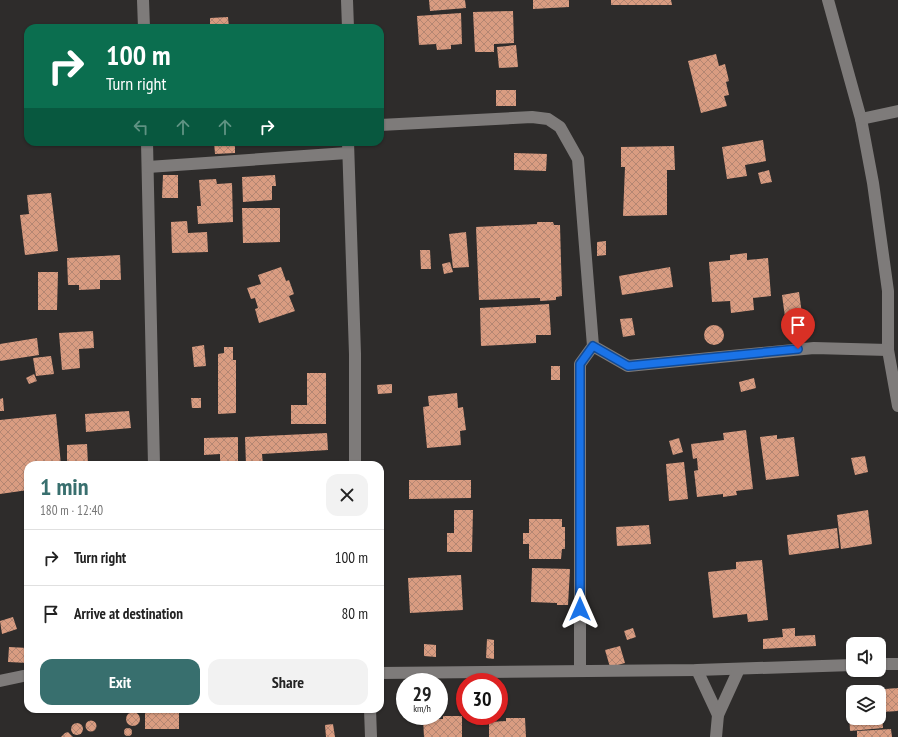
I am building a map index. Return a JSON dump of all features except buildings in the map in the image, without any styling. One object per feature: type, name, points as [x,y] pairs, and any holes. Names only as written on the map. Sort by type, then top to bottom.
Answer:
[{"type":"street","points":[[143,0],[144,24]]},
{"type":"street","points":[[347,0],[348,24]]},
{"type":"street","points":[[828,0],[861,119],[888,291],[888,350],[898,406]]},
{"type":"street","points":[[861,119],[898,111]]},
{"type":"street","points":[[384,125],[532,117],[548,119],[560,127],[578,159],[593,346],[580,364],[580,671]]},
{"type":"street","points":[[147,146],[154,461]]},
{"type":"street","points":[[148,167],[347,148],[355,354],[355,461]]},
{"type":"street","points":[[593,346],[628,366],[814,348],[888,350]]},
{"type":"street","points":[[886,664],[898,664]]},
{"type":"street","points":[[384,673],[697,670],[846,665]]},
{"type":"street","points":[[716,737],[718,715],[739,669]]},
{"type":"street","points":[[697,670],[718,715]]},
{"type":"street","points":[[0,680],[24,676]]},
{"type":"street","points":[[370,713],[371,737]]},
{"type":"route","points":[[580,609],[580,364],[593,346],[628,366],[798,349]]}]
